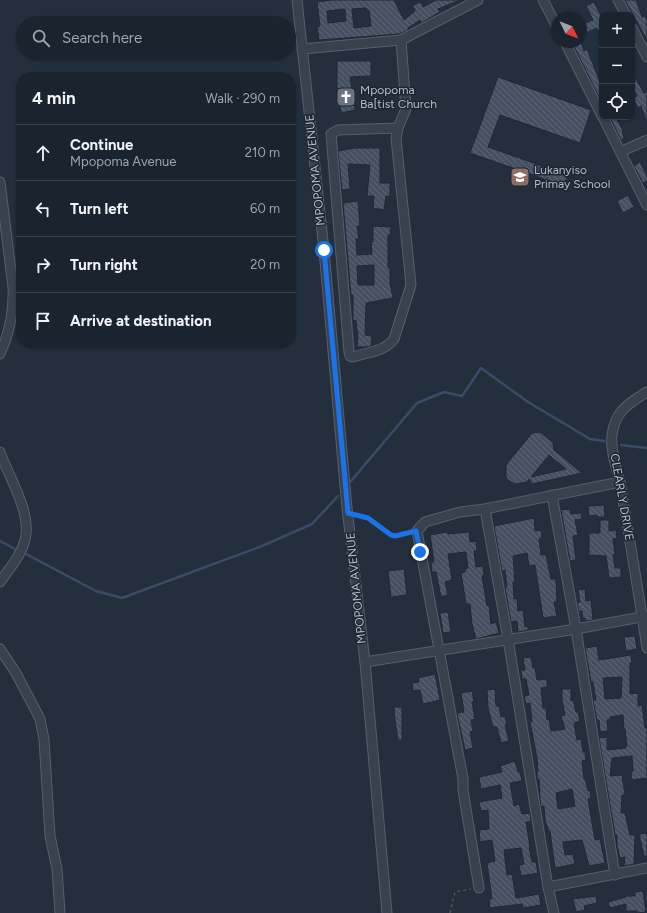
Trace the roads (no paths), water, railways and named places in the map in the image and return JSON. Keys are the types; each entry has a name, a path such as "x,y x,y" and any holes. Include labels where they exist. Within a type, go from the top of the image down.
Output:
{"street":[{"name":"MPOPOMA AVENUE","path":"296,0 324,258 348,513 365,662 386,913"},
{"path":"302,49 401,40 467,2 478,0"},
{"path":"543,0 551,15"},
{"path":"618,0 624,12"},
{"path":"635,34 647,57"},
{"path":"398,128 338,130 330,134 348,352 350,356 353,357 385,348 390,343 394,338 410,288 396,138 398,128 406,109 401,40"},
{"path":"568,48 599,110"},
{"path":"604,120 647,205"},
{"path":"620,152 647,140"},
{"path":"0,182 14,287 14,302 11,323 0,354"},
{"name":"CLEARLY DRIVE","path":"647,392 629,402 620,411 612,434 613,448 645,616 647,648"},
{"path":"0,452 23,508 27,528 25,540 20,552 0,582"},
{"path":"480,888 463,790 463,779 440,651 416,531 425,522 460,512 485,509 620,482"},
{"path":"552,495 576,629 615,875"},
{"path":"485,509 508,639 548,887 554,913"},
{"path":"365,662 576,629 645,616"},
{"path":"0,649 16,673 36,710 44,739 50,836 57,869 60,913"},
{"path":"548,887 647,868"}],"waterway":[{"path":"351,481 417,403 444,392 462,396 481,368 528,402 590,439 604,441"},
{"path":"621,445 647,448"},
{"path":"24,553 96,591 122,598 262,546 312,524 338,496"},
{"path":"0,541 17,550"}],"place":[{"name":"Mpopoma Ba[tist Church","path":"346,97"},
{"name":"Lukanyiso Primay School","path":"520,177"}]}
